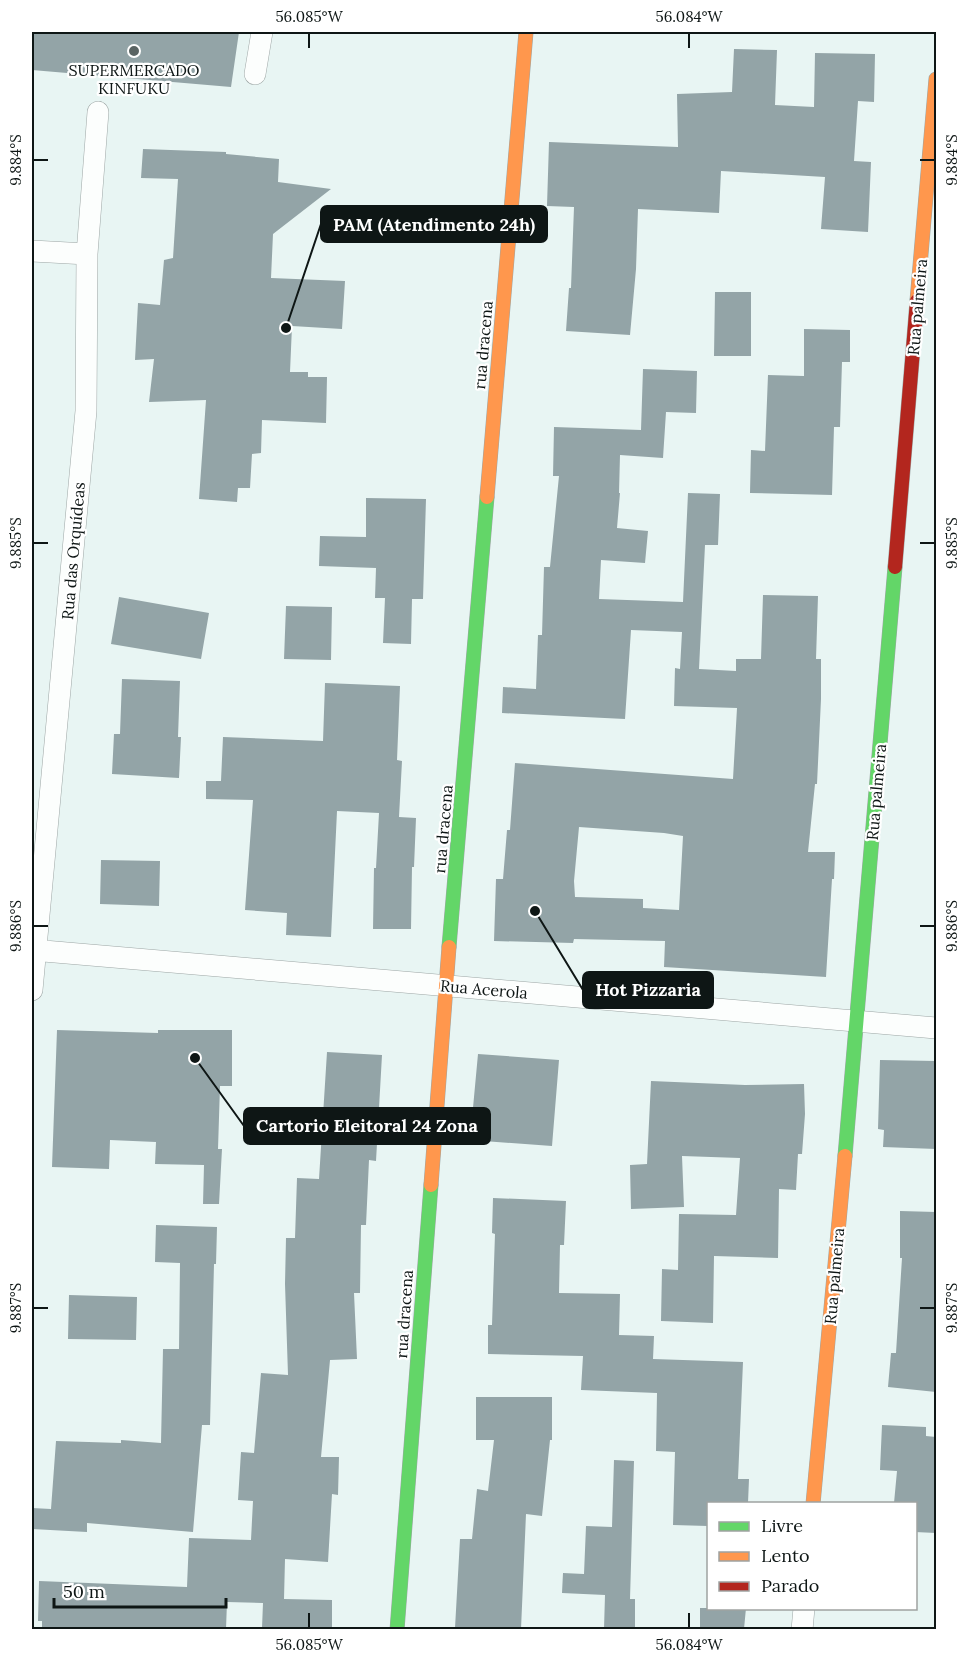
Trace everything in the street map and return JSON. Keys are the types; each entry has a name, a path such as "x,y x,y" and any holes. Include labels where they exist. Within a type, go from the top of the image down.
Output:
{"street":[{"path":"255,74 262,32"},
{"name":"rua dracena","path":"397,1629 446,986 526,32"},
{"name":"Rua palmeira","path":"813,1502 857,1021 936,79"},
{"name":"Rua das Orquídeas","path":"32,990 33,950 86,411 87,254 98,112"},
{"path":"32,251 87,254"},
{"name":"Rua Acerola","path":"33,950 936,1028"},
{"path":"802,1629 804,1610"}],"building":[{"name":"SUPERMERCADO KINFUKU","path":"32,32 239,32 231,87 32,70"},
{"path":"734,49 777,50 775,105 814,107 815,53 875,54 874,102 858,101 854,161 871,162 868,232 821,229 825,177 721,171 719,213 638,209 636,269 630,335 566,331 569,288 571,288 574,207 547,206 549,142 678,147 677,94 732,92"},
{"path":"143,149 226,152 226,154 279,159 278,182 331,189 273,234 271,278 345,281 342,329 292,326 290,372 308,372 308,377 327,377 326,423 262,420 261,453 252,454 250,488 238,488 237,502 199,499 206,400 149,402 154,359 135,360 138,303 160,305 164,260 173,258 178,179 141,178"},
{"path":"715,292 751,292 751,356 714,356"},
{"path":"804,329 850,330 850,362 842,362 840,427 834,427 832,495 750,493 751,450 765,451 768,375 804,376"},
{"path":"643,369 697,371 696,413 666,412 663,458 620,455 617,528 648,531 645,563 601,560 599,599 683,602 688,493 720,494 718,545 705,545 699,669 736,671 736,659 761,659 763,595 818,596 816,659 821,659 821,699 817,784 815,784 808,852 835,852 826,977 664,967 665,941 574,939 573,943 494,941 496,879 503,879 507,830 510,830 515,763 733,779 737,708 674,706 675,668 680,669 682,632 631,630 625,719 502,713 503,687 536,689 538,635 542,635 544,567 550,567 559,476 553,476 554,427 641,430","holes":["579,827 683,836 679,910 643,908 643,899 575,897 574,881"]},
{"path":"366,498 426,499 423,599 412,599 411,644 383,643 385,598 375,598 376,568 319,566 320,536 366,537"},
{"path":"119,597 209,613 201,659 111,644"},
{"path":"286,606 332,607 331,660 284,659"},
{"path":"122,679 180,681 179,778 112,774 114,734 120,734"},
{"path":"325,683 400,686 397,760 402,761 399,817 416,818 411,929 373,929 374,868 376,868 379,813 337,811 331,937 286,935 287,913 245,910 253,800 206,799 206,781 221,781 223,737 323,741"},
{"path":"101,860 160,861 159,906 100,904"},
{"path":"57,1030 158,1033 158,1030 232,1030 232,1086 220,1086 218,1149 222,1149 219,1204 203,1204 204,1165 155,1164 156,1142 110,1140 109,1169 52,1167"},
{"path":"327,1052 382,1055 376,1161 369,1160 366,1225 361,1225 360,1293 354,1293 357,1359 330,1360 321,1457 339,1457 338,1495 332,1494 328,1562 285,1559 284,1599 332,1600 332,1629 262,1628 263,1603 227,1602 226,1629 42,1629 42,1621 38,1621 39,1581 187,1587 189,1538 251,1540 253,1501 238,1500 241,1452 254,1453 261,1373 288,1375 286,1238 295,1238 297,1178 319,1179"},
{"path":"478,1054 559,1060 552,1146 470,1140"},
{"path":"880,1060 936,1061 936,1149 883,1147 884,1130 878,1129"},
{"path":"651,1081 745,1085 804,1084 805,1114 802,1154 798,1154 796,1190 779,1189 778,1258 714,1256 713,1323 661,1321 662,1269 678,1270 679,1214 736,1215 740,1158 682,1156 684,1207 631,1209 630,1165 647,1164"},
{"path":"493,1198 566,1201 564,1245 560,1245 559,1293 620,1294 619,1335 654,1336 653,1359 743,1362 738,1479 749,1479 748,1502 707,1502 707,1526 673,1525 675,1452 656,1451 657,1393 581,1390 583,1356 488,1354 488,1325 492,1325 495,1234 492,1233"},
{"path":"900,1211 936,1212 936,1392 888,1387 891,1353 896,1353 902,1258 900,1258"},
{"path":"156,1225 217,1227 210,1425 202,1425 193,1532 87,1523 87,1532 32,1529 32,1508 51,1509 56,1441 121,1443 121,1440 161,1443 163,1349 179,1349 180,1263 155,1262"},
{"path":"69,1295 137,1297 136,1340 68,1339"},
{"path":"476,1397 552,1397 552,1440 550,1440 542,1516 526,1514 521,1629 455,1628 460,1539 472,1539 477,1489 488,1491 494,1440 476,1440"},
{"path":"882,1425 926,1427 926,1436 936,1437 936,1533 917,1532 917,1502 894,1502 897,1471 880,1470"},
{"path":"614,1460 634,1461 630,1599 635,1599 635,1629 604,1629 605,1595 562,1593 563,1573 584,1574 586,1526 612,1527"},
{"path":"700,1608 746,1610 744,1629 700,1629"}],"traffic: fast":[{"path":"449,947 487,497"},
{"path":"845,1156 895,567"},
{"path":"397,1630 431,1185"}],"traffic: slow":[{"path":"487,497 526,32"},
{"path":"917,301 936,79"},
{"path":"431,1185 449,947"},
{"path":"813,1502 845,1156"}],"traffic: jam":[{"path":"895,567 917,301"}],"place":[{"name":"SUPERMERCADO KINFUKU","path":"134,51"},
{"name":"PAM (Atendimento 24h)","path":"286,328"},
{"name":"Hot Pizzaria","path":"535,911"},
{"name":"Cartorio Eleitoral 24 Zona","path":"195,1058"}]}
